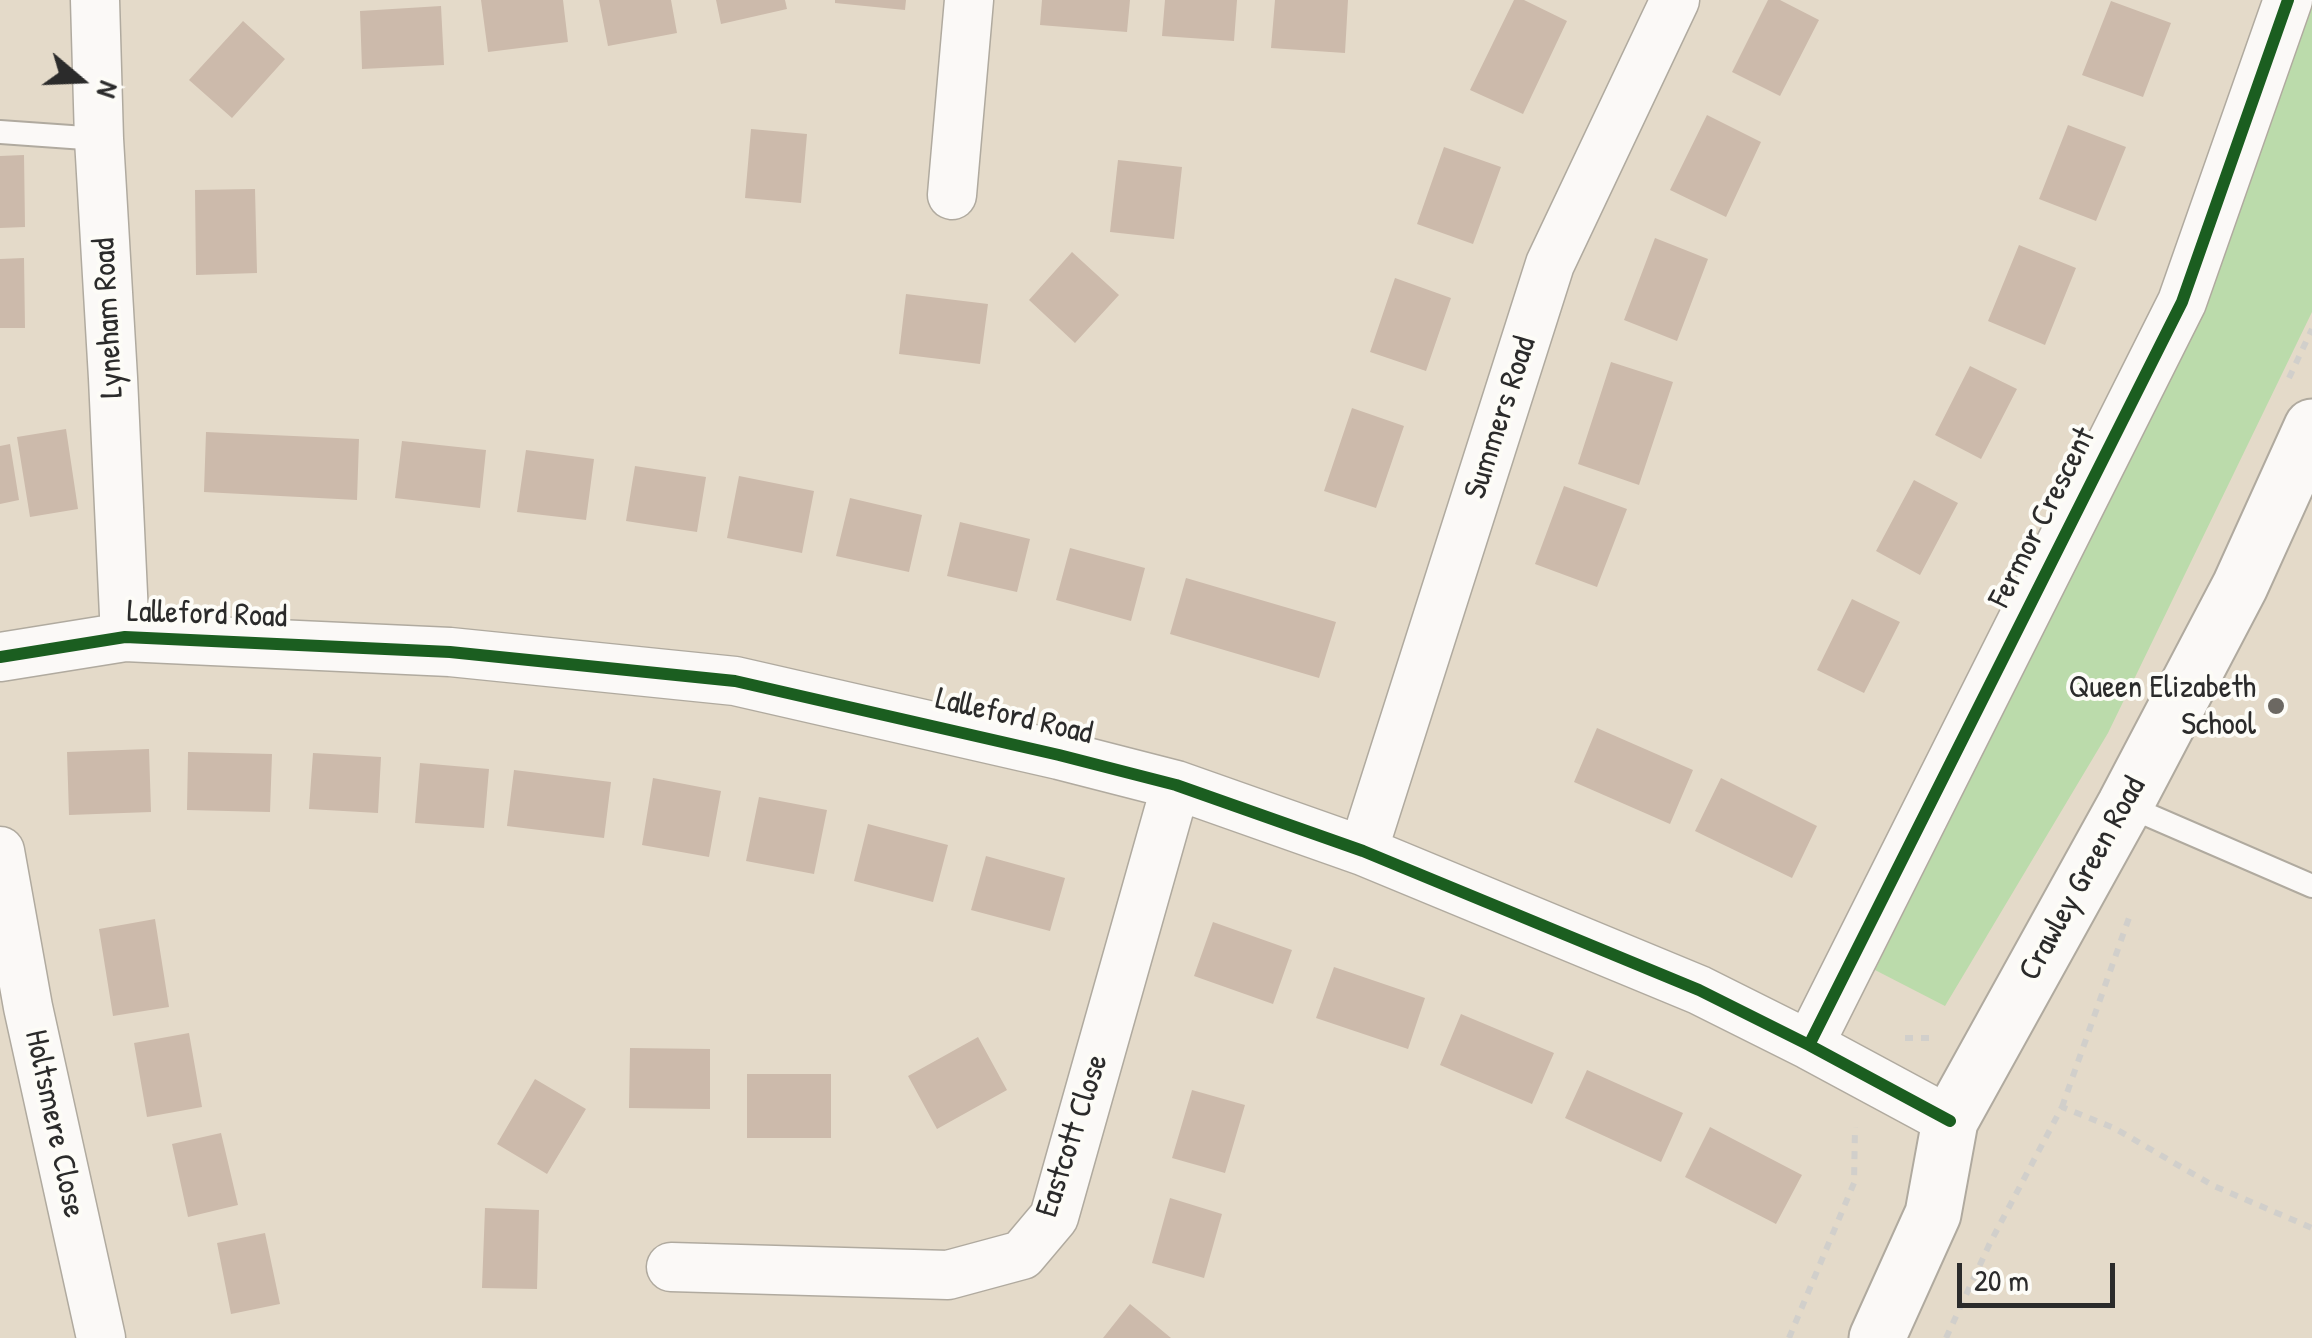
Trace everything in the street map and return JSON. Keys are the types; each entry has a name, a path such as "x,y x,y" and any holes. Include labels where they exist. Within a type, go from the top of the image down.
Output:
{"street":[{"name":"Lyneham Road","path":"96,0 98,138 125,636"},
{"path":"952,194 969,0"},
{"name":"Fermor Crescent","path":"1809,1045 2182,302 2288,0"},
{"name":"Summers Road","path":"1363,851 1550,264 1656,6"},
{"name":"Crawley Green Road","path":"1877,1338 1933,1214 1950,1121 2240,586 2312,427"},
{"name":"Lalleford Road","path":"0,658 125,636 450,652 735,680 1059,755 1176,785 1363,851 1699,990 1950,1121"},
{"name":"Eastcott Close","path":"671,1268 948,1275 1022,1255 1054,1217 1176,785"},
{"name":"Holtsmere Close","path":"0,851 28,1008 101,1338"}],"lane":[{"path":"0,132 98,138"},
{"path":"2124,805 2312,886"}],"path":[{"path":"1946,1338 1990,1243 2062,1107 2131,914"},
{"path":"2062,1107 2114,1128 2214,1186 2312,1228"},
{"path":"1789,1338 1854,1184 1856,1115"}],"green space":[{"path":"2308,0 2312,0 2312,312 2108,733 1945,1006 1875,970 2206,306"}],"building":[{"path":"481,0 563,0 568,42 488,52"},
{"path":"599,0 671,0 677,33 608,46"},
{"path":"716,0 785,0 787,9 721,24"},
{"path":"835,0 906,0 905,10"},
{"path":"1042,0 1130,0 1127,32 1040,25"},
{"path":"1165,0 1237,0 1234,41 1162,36"},
{"path":"1275,0 1348,0 1345,53 1271,48"},
{"path":"1514,0 1524,0 1567,21 1523,114 1470,90"},
{"path":"1768,0 1780,0 1819,20 1780,96 1732,72"},
{"path":"2111,1 2171,23 2143,97 2082,75"},
{"path":"441,6 444,65 362,69 360,11"},
{"path":"243,21 285,59 232,118 189,80"},
{"path":"1707,115 1761,142 1726,217 1670,190"},
{"path":"2068,125 2126,147 2096,221 2039,199"},
{"path":"751,129 807,134 801,203 745,198"},
{"path":"1444,147 1501,167 1473,244 1417,224"},
{"path":"24,155 25,227 0,228 0,156"},
{"path":"1118,160 1182,167 1174,239 1110,232"},
{"path":"255,189 257,273 196,275 195,190"},
{"path":"1655,238 1708,259 1677,341 1624,320"},
{"path":"2019,245 2076,268 2045,345 1988,321"},
{"path":"1072,252 1119,295 1075,343 1029,300"},
{"path":"24,258 25,328 0,328 0,259"},
{"path":"1395,278 1451,298 1426,371 1370,352"},
{"path":"906,294 988,304 980,364 899,354"},
{"path":"1611,362 1673,382 1639,485 1578,464"},
{"path":"1970,366 2017,389 1981,459 1935,435"},
{"path":"1352,408 1404,426 1376,508 1324,491"},
{"path":"66,429 78,509 30,517 17,437"},
{"path":"206,432 359,439 357,500 204,492"},
{"path":"402,441 486,450 480,508 395,498"},
{"path":"10,444 19,500 0,504 0,446"},
{"path":"526,450 594,459 586,520 517,512"},
{"path":"635,466 706,477 697,532 626,521"},
{"path":"739,476 814,491 802,553 727,538"},
{"path":"1914,480 1958,503 1920,575 1876,551"},
{"path":"1564,486 1627,509 1597,587 1535,564"},
{"path":"850,498 922,515 909,572 836,556"},
{"path":"960,522 1030,539 1017,592 947,576"},
{"path":"1070,548 1145,568 1131,621 1056,600"},
{"path":"1186,578 1336,622 1319,678 1170,634"},
{"path":"1852,599 1900,622 1864,693 1817,670"},
{"path":"1597,728 1693,770 1670,824 1574,782"},
{"path":"149,749 151,812 69,815 67,752"},
{"path":"188,752 272,754 270,812 187,810"},
{"path":"313,753 381,757 378,813 309,809"},
{"path":"420,763 489,769 484,828 415,823"},
{"path":"514,770 611,782 604,838 507,826"},
{"path":"653,778 721,791 709,857 642,845"},
{"path":"1721,778 1817,826 1792,878 1695,831"},
{"path":"759,797 827,810 814,874 746,861"},
{"path":"868,824 948,845 933,902 854,881"},
{"path":"986,856 1065,878 1050,931 971,910"},
{"path":"155,919 169,1007 113,1016 99,929"},
{"path":"1213,922 1292,950 1273,1004 1194,976"},
{"path":"1334,967 1425,998 1408,1049 1316,1018"},
{"path":"1461,1014 1554,1053 1532,1104 1440,1065"},
{"path":"189,1033 202,1107 147,1117 134,1043"},
{"path":"978,1037 1007,1090 937,1129 908,1076"},
{"path":"630,1048 710,1049 710,1109 629,1108"},
{"path":"1587,1070 1683,1113 1661,1162 1565,1118"},
{"path":"747,1074 831,1074 831,1138 747,1138"},
{"path":"535,1079 586,1109 547,1174 497,1144"},
{"path":"1192,1090 1245,1105 1225,1173 1172,1158"},
{"path":"1710,1127 1802,1175 1776,1224 1685,1177"},
{"path":"221,1133 238,1205 188,1217 172,1144"},
{"path":"1170,1198 1222,1214 1204,1278 1152,1263"},
{"path":"485,1208 539,1210 537,1289 482,1288"},
{"path":"265,1233 280,1304 231,1314 217,1243"},
{"path":"1130,1304 1171,1338 1103,1338"}],"cycle path":[{"path":"1809,1045 2182,302 2288,0"},
{"path":"0,657 125,637 450,652 735,681 1059,755 1176,785 1363,851 1699,990 1950,1121"}],"place":[{"name":"Queen Elizabeth School","path":"2276,706"}]}
